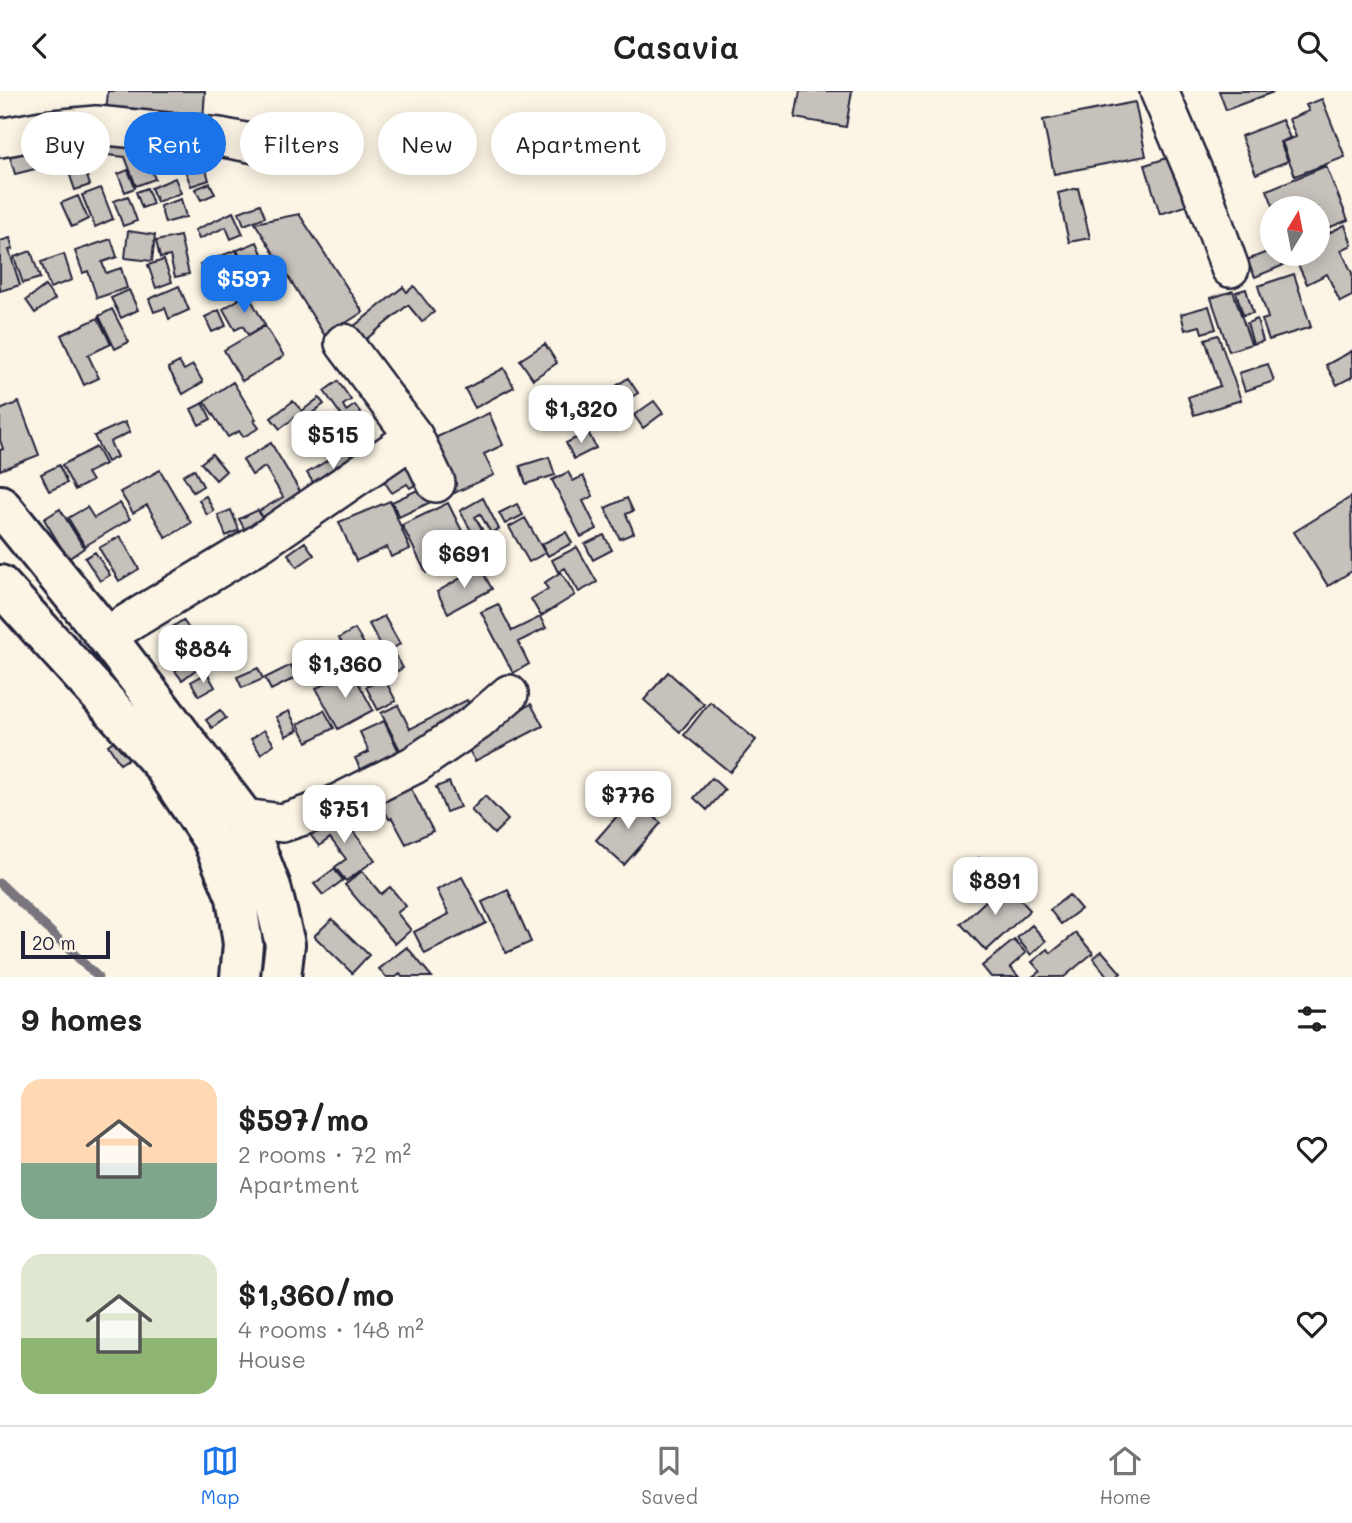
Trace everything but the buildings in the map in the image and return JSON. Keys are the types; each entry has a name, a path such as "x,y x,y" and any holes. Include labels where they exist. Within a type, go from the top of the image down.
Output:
{"main road":[{"path":"0,505 106,636 244,818 271,887 285,944 281,977"},
{"path":"0,585 162,764 212,839 236,897 243,944 240,977"}],"street":[{"path":"1159,91 1206,201 1230,268"},
{"path":"0,138 41,130 96,125 240,141"},
{"path":"344,343 414,437 436,483"},
{"path":"106,636 260,543 414,437"},
{"path":"244,818 282,823 328,808 414,765 477,722 509,694"}],"waterway":[{"path":"0,883 98,977"}]}
